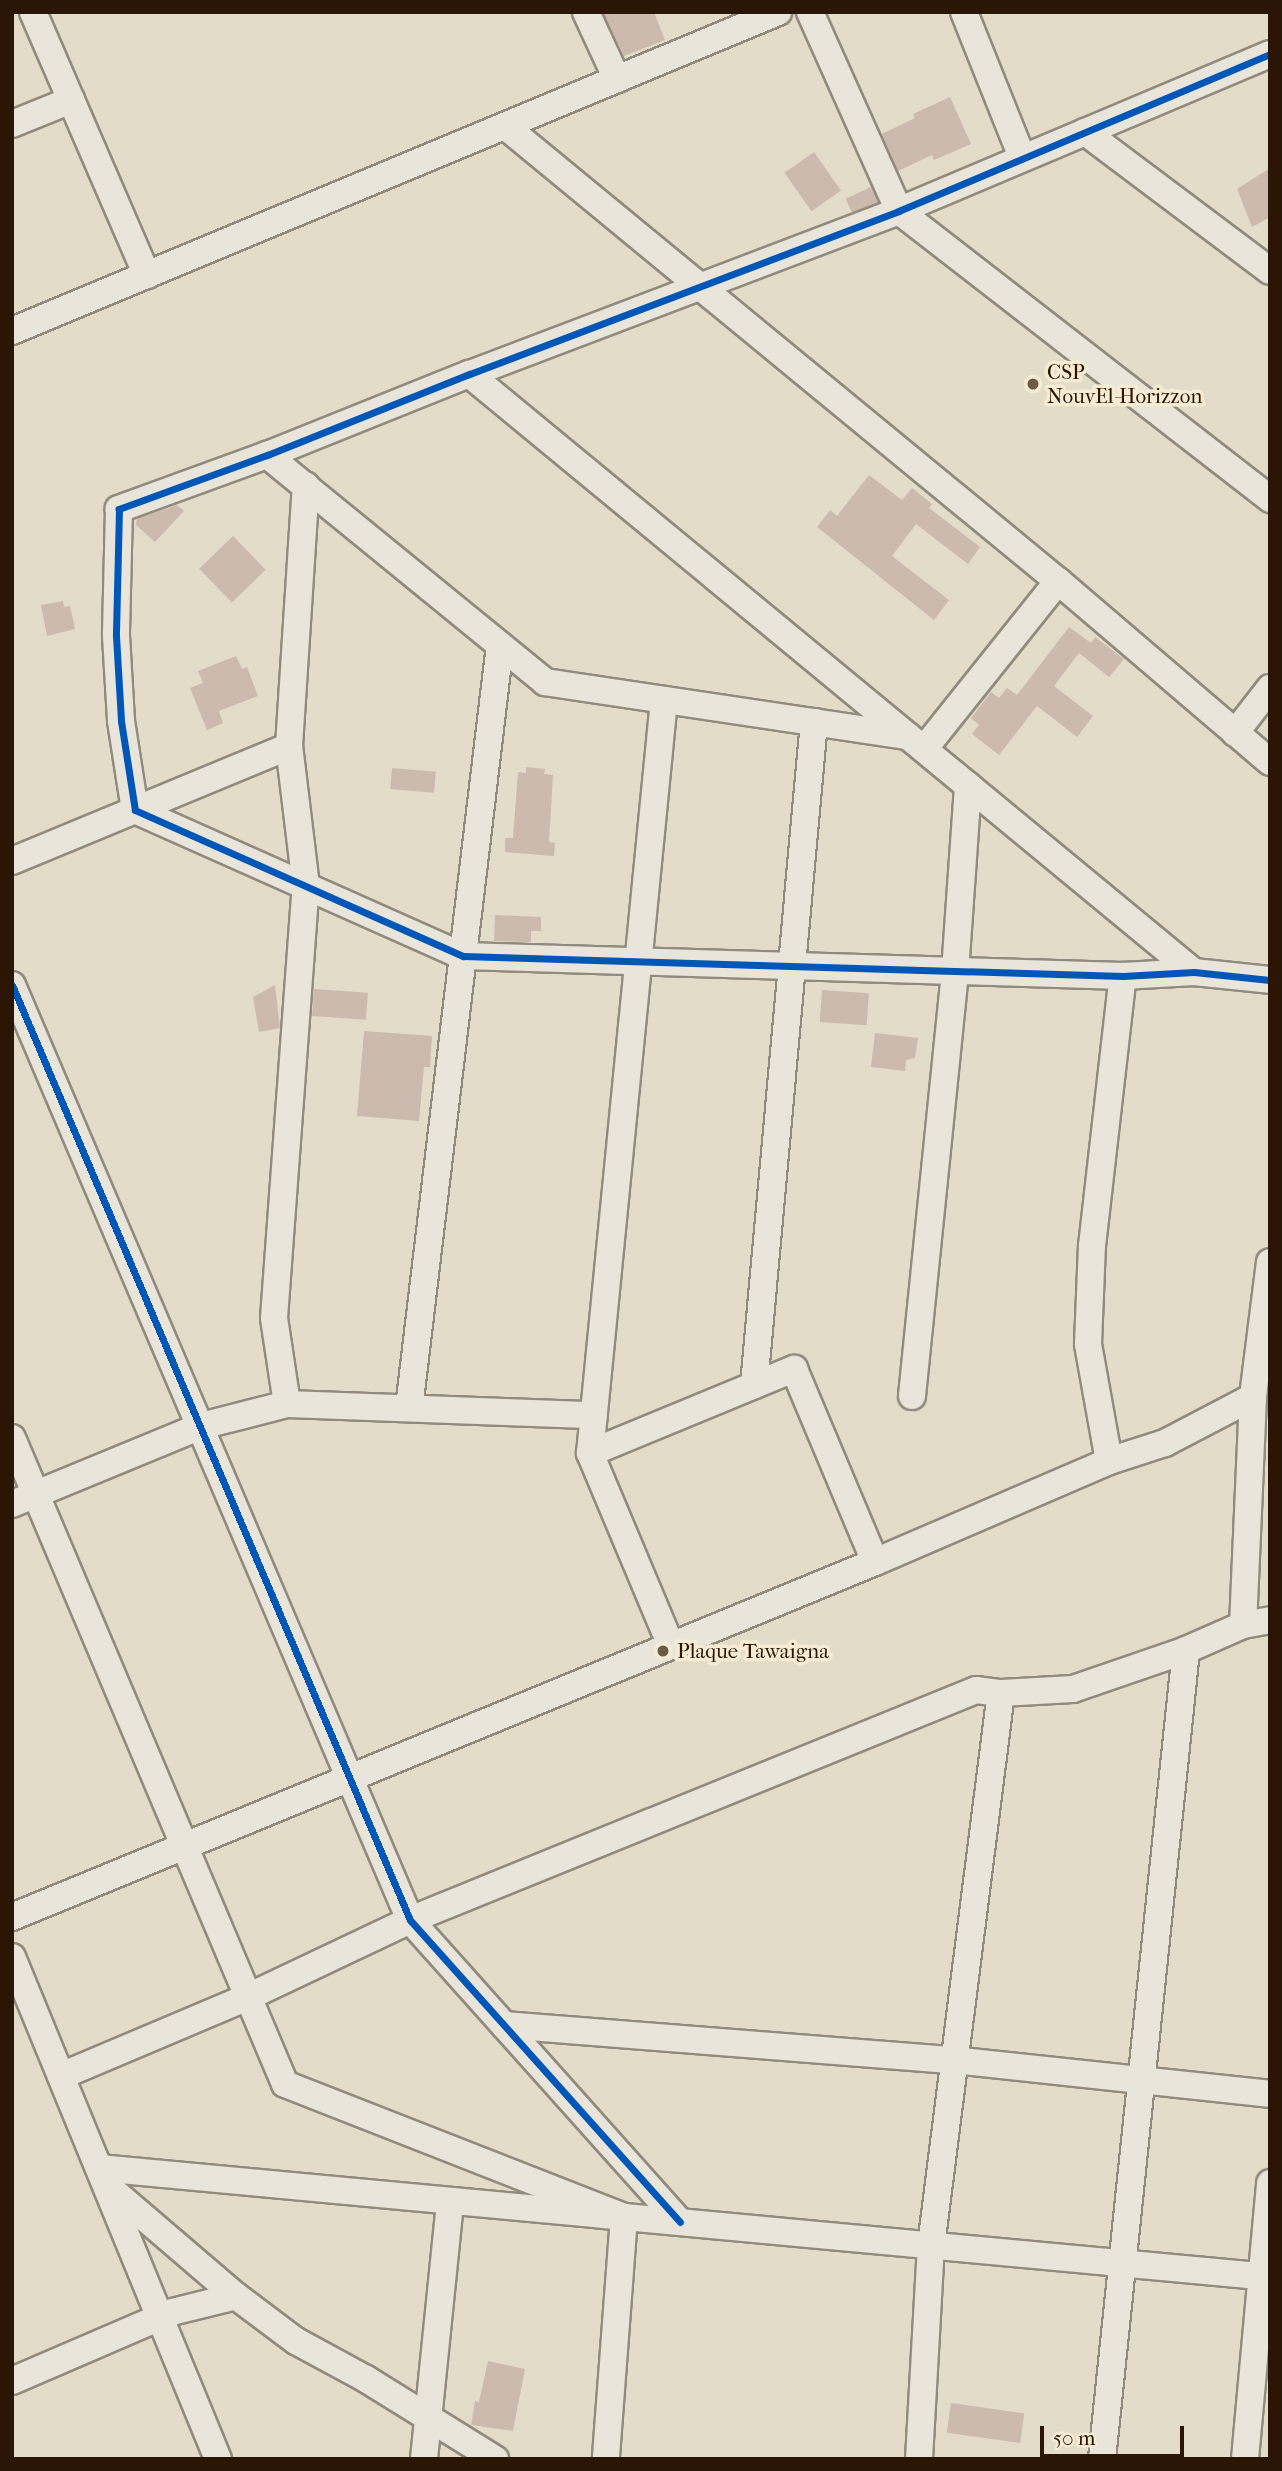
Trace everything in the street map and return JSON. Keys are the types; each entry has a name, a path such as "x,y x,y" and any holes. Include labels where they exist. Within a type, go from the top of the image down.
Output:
{"street":[{"path":"33,12 147,275"},
{"path":"586,12 617,79"},
{"path":"12,331 778,12"},
{"path":"810,12 899,211 1270,499"},
{"path":"964,12 1022,157"},
{"path":"135,810 121,721 116,636 119,509 267,455 469,374 899,211 1270,54"},
{"path":"12,124 71,100"},
{"path":"505,126 1058,582 1270,762"},
{"path":"1085,132 1265,261"},
{"path":"469,374 1194,972"},
{"path":"267,455 545,682 814,722 916,742"},
{"path":"287,1404 274,1318 306,887 289,746 306,486"},
{"path":"916,742 1058,582"},
{"path":"409,1408 500,645"},
{"path":"1235,733 1270,688"},
{"path":"664,700 590,1453 671,1646"},
{"path":"754,1385 814,722"},
{"path":"12,861 289,746"},
{"path":"912,1396 955,972 968,786"},
{"path":"135,810 463,957 1123,976 1194,972 1270,980"},
{"path":"1108,1461 1088,1344 1092,1246 1123,976"},
{"path":"12,985 352,1777 410,1920 680,2222"},
{"path":"1243,1625 1253,1397 1270,1262"},
{"path":"590,1453 794,1369 875,1562"},
{"path":"12,1917 875,1562 1108,1461 1165,1443 1253,1397"},
{"path":"24,1499 201,1426 287,1404 594,1415"},
{"path":"12,1438 24,1499 184,1846 285,2084 624,2217"},
{"path":"61,2076 248,1997 410,1920 976,1690 1000,1693 1073,1689 1186,1650 1243,1625 1270,1620"},
{"path":"1102,2459 1186,1650"},
{"path":"919,2459 931,2246 1000,1693"},
{"path":"12,1957 218,2459"},
{"path":"504,2025 953,2060 1270,2094"},
{"path":"103,2177 450,2201 1266,2277"},
{"path":"103,2177 236,2296 296,2341 366,2379 495,2459"},
{"path":"1245,2459 1266,2277 1270,2183"},
{"path":"424,2459 450,2201"},
{"path":"606,2459 624,2217"},
{"path":"12,2381 160,2317 236,2296"}],"building":[{"path":"603,12 654,12 665,40 624,56"},
{"path":"950,97 971,144 934,160 932,155 898,171 882,134 915,118 913,114"},
{"path":"814,152 841,191 811,211 785,173"},
{"path":"1270,168 1270,217 1252,227 1237,189"},
{"path":"871,187 878,202 853,214 846,199"},
{"path":"869,475 902,500 912,488 932,504 929,508 980,547 968,564 916,524 892,556 949,600 934,620 817,527 830,510 837,516"},
{"path":"177,505 184,511 155,542 136,525 137,519"},
{"path":"233,536 266,570 232,602 199,569"},
{"path":"63,601 64,607 70,606 75,629 47,636 41,605"},
{"path":"1069,627 1091,643 1095,637 1124,659 1109,677 1079,653 1054,686 1093,716 1077,737 1037,706 999,755 972,734 979,725 971,718 991,692 999,698 1007,688 1017,695"},
{"path":"236,656 242,669 247,667 258,696 219,711 223,723 207,730 190,688 203,683 198,671"},
{"path":"526,767 545,769 544,774 553,775 549,842 555,843 554,856 505,852 505,838 513,838 518,772 526,773"},
{"path":"392,768 436,772 434,793 390,789"},
{"path":"495,915 541,917 541,931 531,931 531,942 494,941"},
{"path":"275,985 280,1028 259,1032 253,997"},
{"path":"314,989 368,993 366,1020 312,1016"},
{"path":"822,990 869,993 867,1025 820,1022"},
{"path":"364,1031 432,1036 430,1067 424,1067 419,1121 357,1116"},
{"path":"875,1033 918,1038 915,1058 906,1060 905,1071 871,1067"},
{"path":"488,2361 525,2369 513,2431 471,2425 475,2401 479,2402"},
{"path":"951,2403 1024,2413 1020,2443 947,2433"}],"cycle path":[{"path":"1270,54 899,211 469,374 267,455 119,509 116,636 121,721 135,810 463,956 1123,976 1194,972 1270,980"},
{"path":"12,985 410,1920 680,2222"}],"place":[{"name":"CSP NouvEl-Horizzon","path":"1033,384"},
{"name":"Plaque Tawaigna","path":"663,1651"}]}
